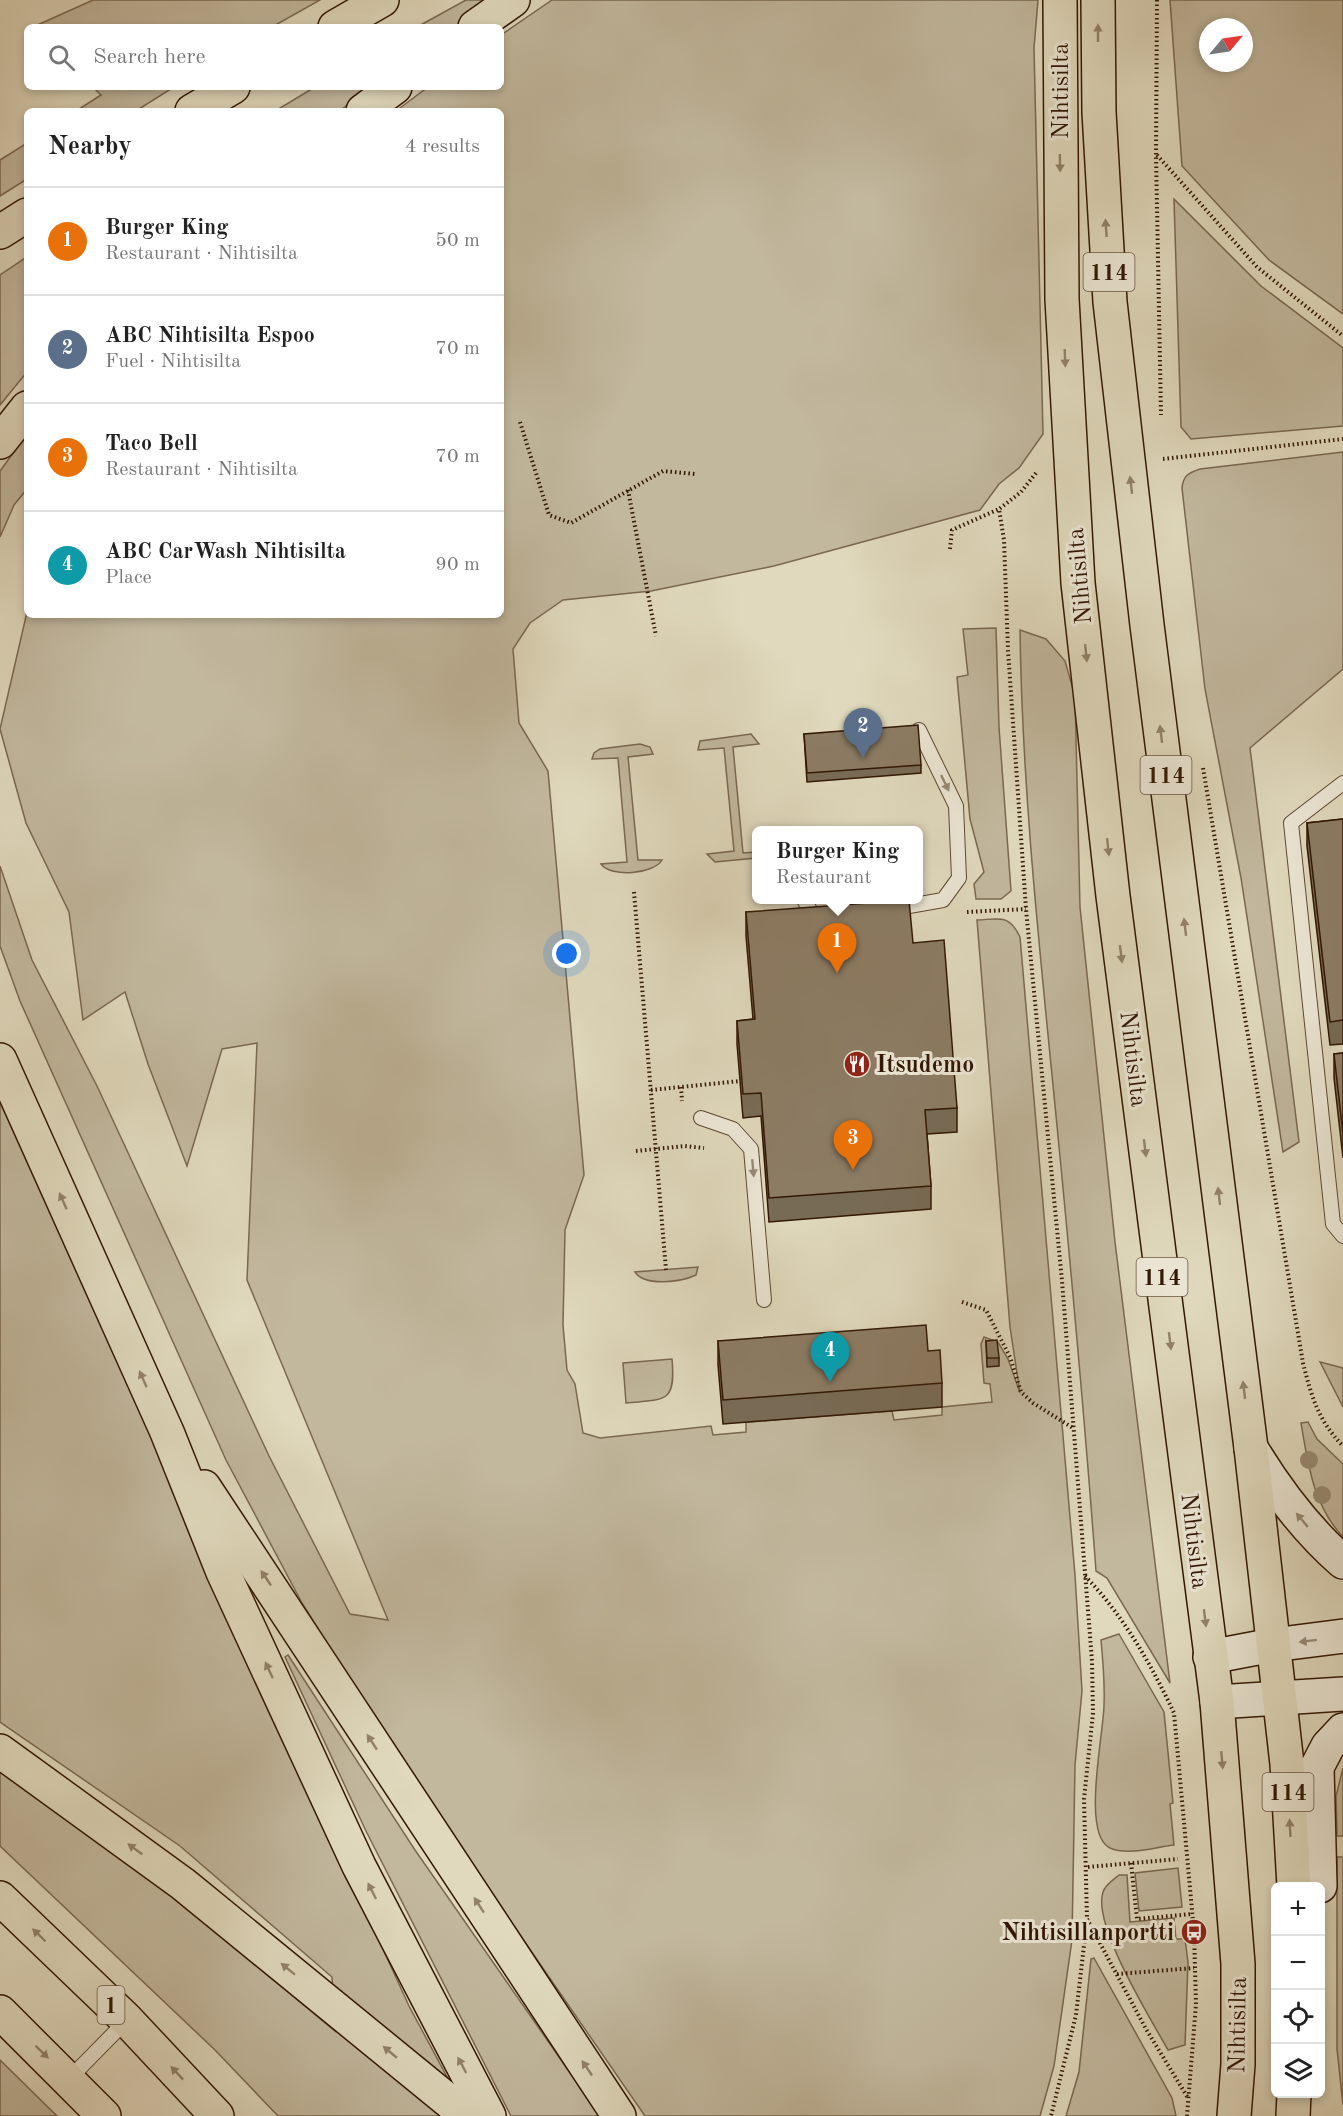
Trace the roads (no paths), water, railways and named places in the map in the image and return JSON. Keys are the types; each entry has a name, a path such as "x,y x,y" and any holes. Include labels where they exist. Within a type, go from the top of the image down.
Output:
{"main road":[{"path":"340,24 382,0"},
{"path":"479,24 513,0"},
{"name":"Nihtisilta","path":"1060,0 1062,299 1078,583 1113,896 1217,1702 1238,1964 1238,2064 1234,2116"},
{"name":"Nihtisilta","path":"1098,0 1099,112 1110,302 1147,625 1251,1448 1280,1697 1287,1764 1294,1882"},
{"path":"197,108 228,90"},
{"path":"367,108 390,90"},
{"path":"0,232 24,217"},
{"path":"0,442 24,412"},
{"path":"0,1060 167,1432 224,1572 359,1866 489,2116"},
{"path":"167,1432 619,2116"},
{"path":"0,1752 183,1884 467,2116"},
{"name":"1","path":"0,1898 127,2020 217,2116"},
{"path":"0,2012 104,2116"},
{"path":"1293,2116 1294,2098"}],"street":[{"path":"1251,1448 1277,1491 1319,1541 1343,1562"},
{"path":"1210,1657 1273,1645 1343,1636"},
{"path":"1217,1702 1343,1694"},
{"path":"1320,1882 1317,1767 1328,1746 1343,1730"}],"lane":[{"path":"877,910 909,907 943,900 959,878 956,806 919,730"},
{"path":"1343,783 1291,823 1333,1224 1343,1236"},
{"path":"806,904 813,915 834,913"},
{"path":"702,1118 733,1129 751,1149 764,1300"},
{"path":"69,2079 127,2020"}],"place":[{"name":"ABC Nihtisilta Espoo","path":"863,758"},
{"name":"Burger King","path":"837,973"},
{"name":"Itsudemo","path":"857,1064"},
{"name":"Taco Bell","path":"853,1170"},
{"name":"ABC CarWash Nihtisilta","path":"830,1382"},
{"name":"Nihtisillanportti","path":"1194,1932"}]}
